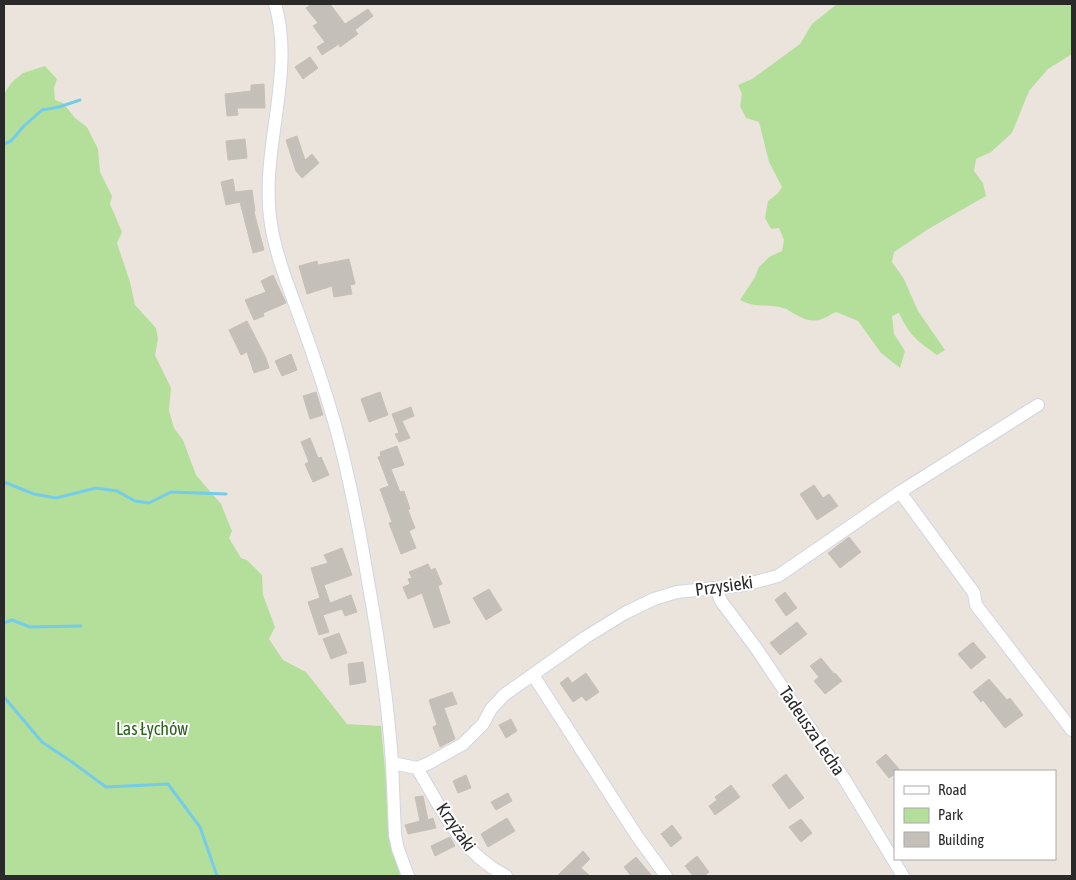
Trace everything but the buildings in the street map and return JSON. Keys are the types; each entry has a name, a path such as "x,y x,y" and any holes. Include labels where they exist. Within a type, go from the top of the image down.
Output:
{"street":[{"path":"275,4 282,42 281,72 269,171 268,201 271,226 286,279 319,370 347,470 377,633 386,697 392,763 395,835 408,876"},
{"name":"Przysieki","path":"417,768 463,744 483,724 491,709 504,695 624,613 654,599 677,592 744,585 778,576 900,492 1038,405"},
{"path":"900,492 974,593 976,605 1072,730"},
{"name":"Tadeusza Lecha","path":"716,588 721,600 756,648 845,780 903,876"},
{"path":"533,675 637,836 666,876"},
{"path":"392,763 417,768"},
{"name":"Krzyżaki","path":"417,768 462,843 476,856 506,876"}],"green space":[{"path":"837,4 1072,4 1072,54 1048,69 1029,91 1012,133 991,152 976,159 974,171 983,183 986,196 930,228 894,252 892,262 904,279 918,311 945,350 937,355 914,337 899,313 892,316 894,334 905,351 900,368 881,353 858,321 836,312 814,321 780,307 746,303 740,300 755,277 759,267 769,257 782,251 784,240 779,228 771,229 765,218 768,201 782,187 769,162 759,122 746,118 740,106 742,94 738,85 752,79 800,44 812,24"},
{"name":"Las Łychów","path":"45,66 57,79 54,88 55,100 63,103 75,118 87,127 98,149 100,172 112,196 110,204 122,232 117,243 130,282 135,305 156,328 158,339 155,355 171,388 169,410 174,428 183,440 196,475 221,504 232,531 229,538 241,558 247,560 262,575 263,595 275,627 269,639 283,660 306,672 347,724 381,726 391,837 404,876 4,876 4,94 11,83 23,73"}],"waterway":[{"path":"4,144 11,141 42,110 80,100"},
{"path":"4,482 34,494 56,498 96,488 117,491 135,501 149,503 171,492 226,494"},
{"path":"4,623 12,620 30,627 81,626"},
{"path":"4,697 42,742 106,787 168,784 200,827 217,876"}]}
